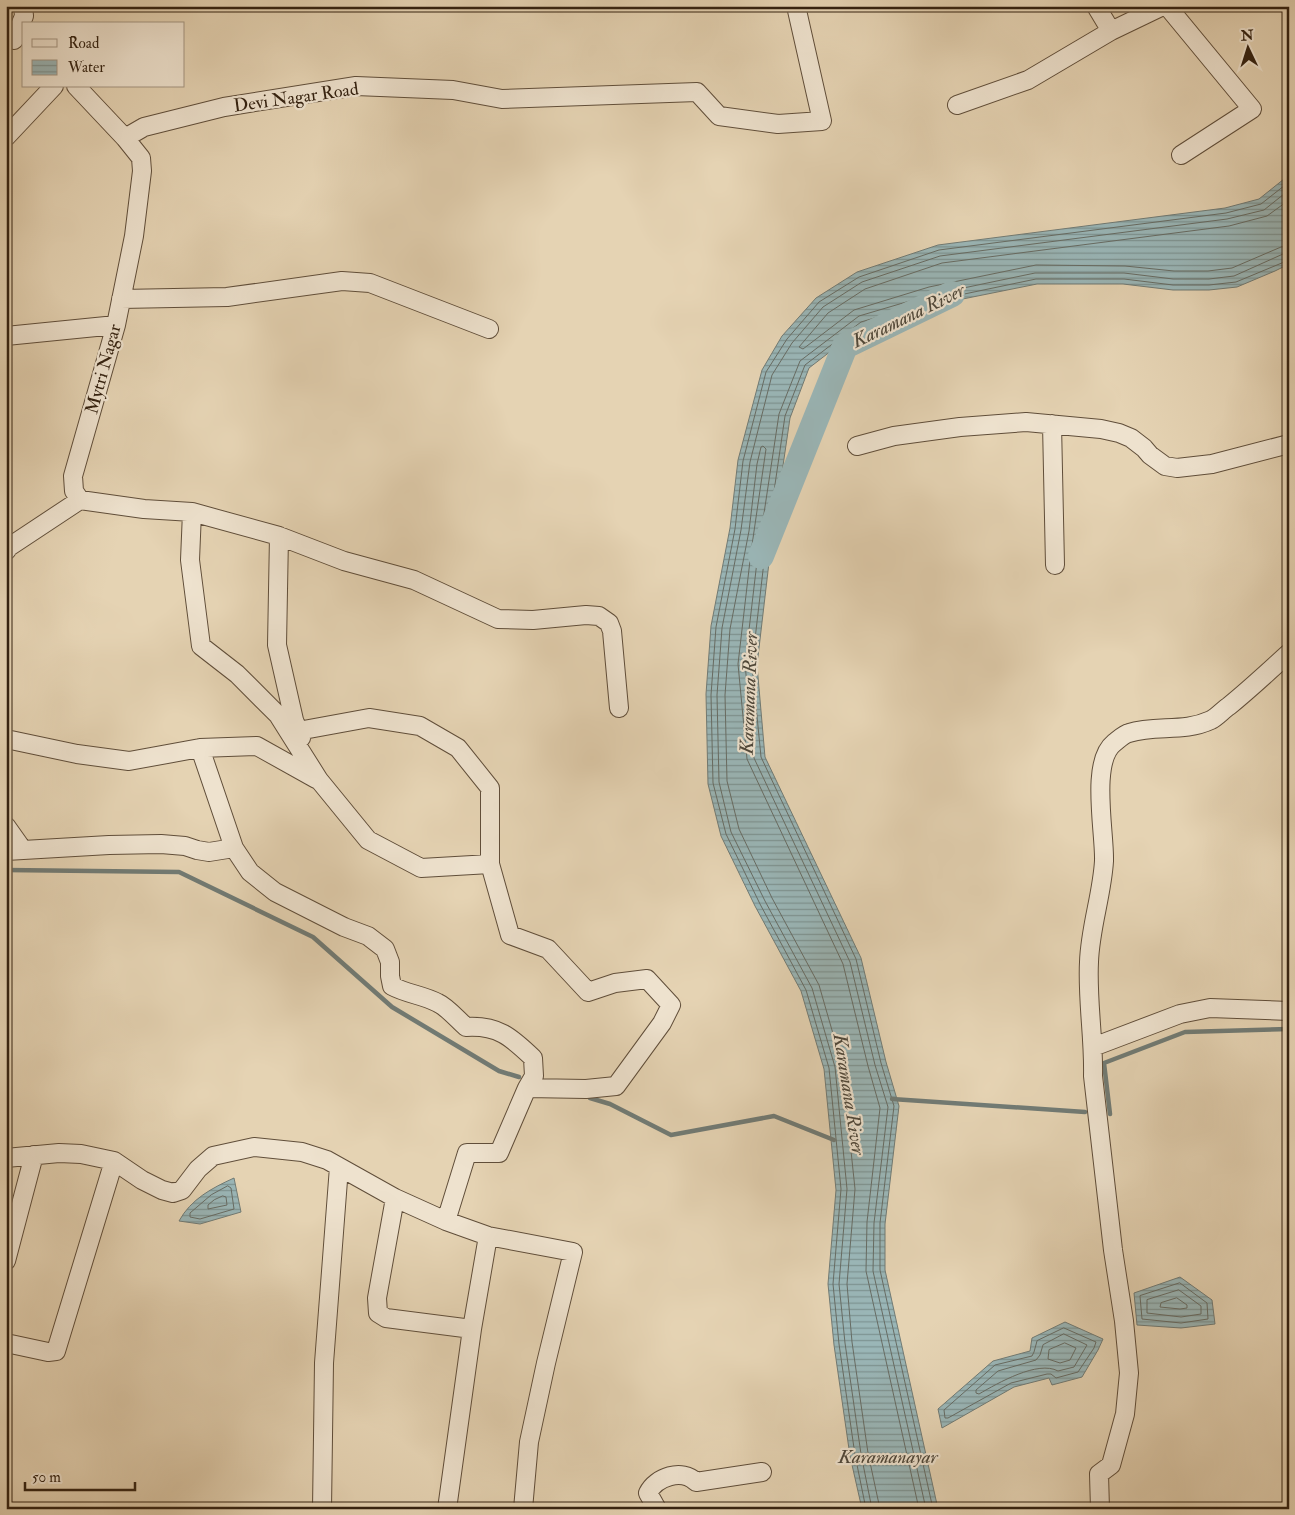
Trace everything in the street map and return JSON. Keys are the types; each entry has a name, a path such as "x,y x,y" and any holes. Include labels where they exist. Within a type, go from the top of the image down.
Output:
{"street":[{"path":"15,41 24,16 23,6"},
{"name":"Devi Nagar Road","path":"125,138 144,127 224,107 356,86 453,90 502,99 697,92 719,116 778,124 822,122 796,6"},
{"path":"1096,6 1111,31"},
{"path":"957,105 1028,80 1111,31 1163,6"},
{"path":"1167,6 1252,108 1181,155"},
{"path":"6,137 52,88"},
{"name":"Mytri Nagar","path":"78,88 125,138 141,158 134,236 116,325 73,476 74,491 80,500"},
{"path":"120,299 227,297 342,281 370,283 489,329"},
{"path":"6,336 116,325"},
{"path":"857,446 894,436 960,427 1026,422 1101,429 1119,433 1144,448 1165,466 1177,468 1212,464 1289,444"},
{"path":"1052,424 1055,565"},
{"path":"6,551 9,547 80,500 144,509 192,512 279,536 344,561 414,580 498,619 533,620 586,615 598,616 610,623 612,631 619,708"},
{"path":"192,512 190,560 201,646 237,674 278,714 318,780 368,840 421,868 490,864"},
{"path":"279,536 277,645 294,720 318,780"},
{"path":"1100,1509 1099,1474 1111,1465 1125,1414 1129,1374 1093,1076 1094,1047 1089,993 1089,960 1104,860 1101,817 1103,759 1111,745 1128,733 1150,729 1185,728 1212,719 1251,688 1289,653"},
{"path":"298,731 369,718 420,726 458,748 490,788 490,864 510,935 548,949 588,992 615,984 647,978 671,1005 662,1023 616,1086 586,1089 527,1088"},
{"path":"6,739 77,754 129,761 200,748 257,746 318,780"},
{"path":"200,748 234,848 250,872 275,892 344,927 368,936 385,949 390,962 392,986 402,992 422,996 440,1004 466,1027 493,1028 521,1046 532,1058 534,1076 499,1153 466,1153 446,1221"},
{"path":"6,826 14,851 161,844 185,846 209,852 234,848"},
{"path":"1094,1047 1180,1014 1203,1009 1289,1011"},
{"path":"6,1158 34,1155 81,1154 114,1161 142,1180 173,1193 182,1190 198,1169 213,1156 254,1147 302,1152 327,1160 395,1198 446,1221 488,1236 573,1252 529,1442 523,1509"},
{"path":"6,1261 34,1155"},
{"path":"6,1343 48,1352 56,1351 114,1161"},
{"path":"322,1509 324,1363 339,1167"},
{"path":"395,1198 377,1298 378,1313 386,1318 472,1329"},
{"path":"447,1509 472,1329 488,1236"},
{"path":"657,1509 648,1493 652,1486 664,1477 679,1475 693,1479 696,1482 762,1472"}],"water":[{"name":"Karamanayar","path":"1289,175 1289,264 1275,271 1237,287 1209,290 1173,290 1123,284 1037,284 933,305 862,327 809,368 790,418 770,554 757,665 765,757 861,958 886,1062 899,1106 885,1224 885,1270 938,1509 862,1509 850,1456 834,1345 828,1284 836,1190 824,1069 801,991 755,906 721,836 708,784 706,694 711,626 730,528 738,460 762,370 782,336 816,298 857,272 938,245 1225,208 1259,199"},
{"path":"234,1178 241,1212 200,1224 179,1221 196,1200 210,1190"},
{"path":"1180,1277 1212,1300 1215,1324 1181,1328 1137,1325 1134,1293"},
{"path":"1065,1322 1103,1339 1082,1377 1052,1385 1049,1378 1014,1387 942,1428 938,1409 993,1361 1030,1351 1032,1338"}],"waterway":[{"name":"Karamana River","path":"761,556 845,346 952,294"},
{"path":"6,870 179,872 313,937 392,1007 499,1071 519,1077"},
{"path":"1110,1114 1104,1063 1185,1032 1289,1029"},
{"path":"590,1098 610,1104 671,1135 774,1116 834,1140"},
{"path":"892,1099 1085,1112"}]}
